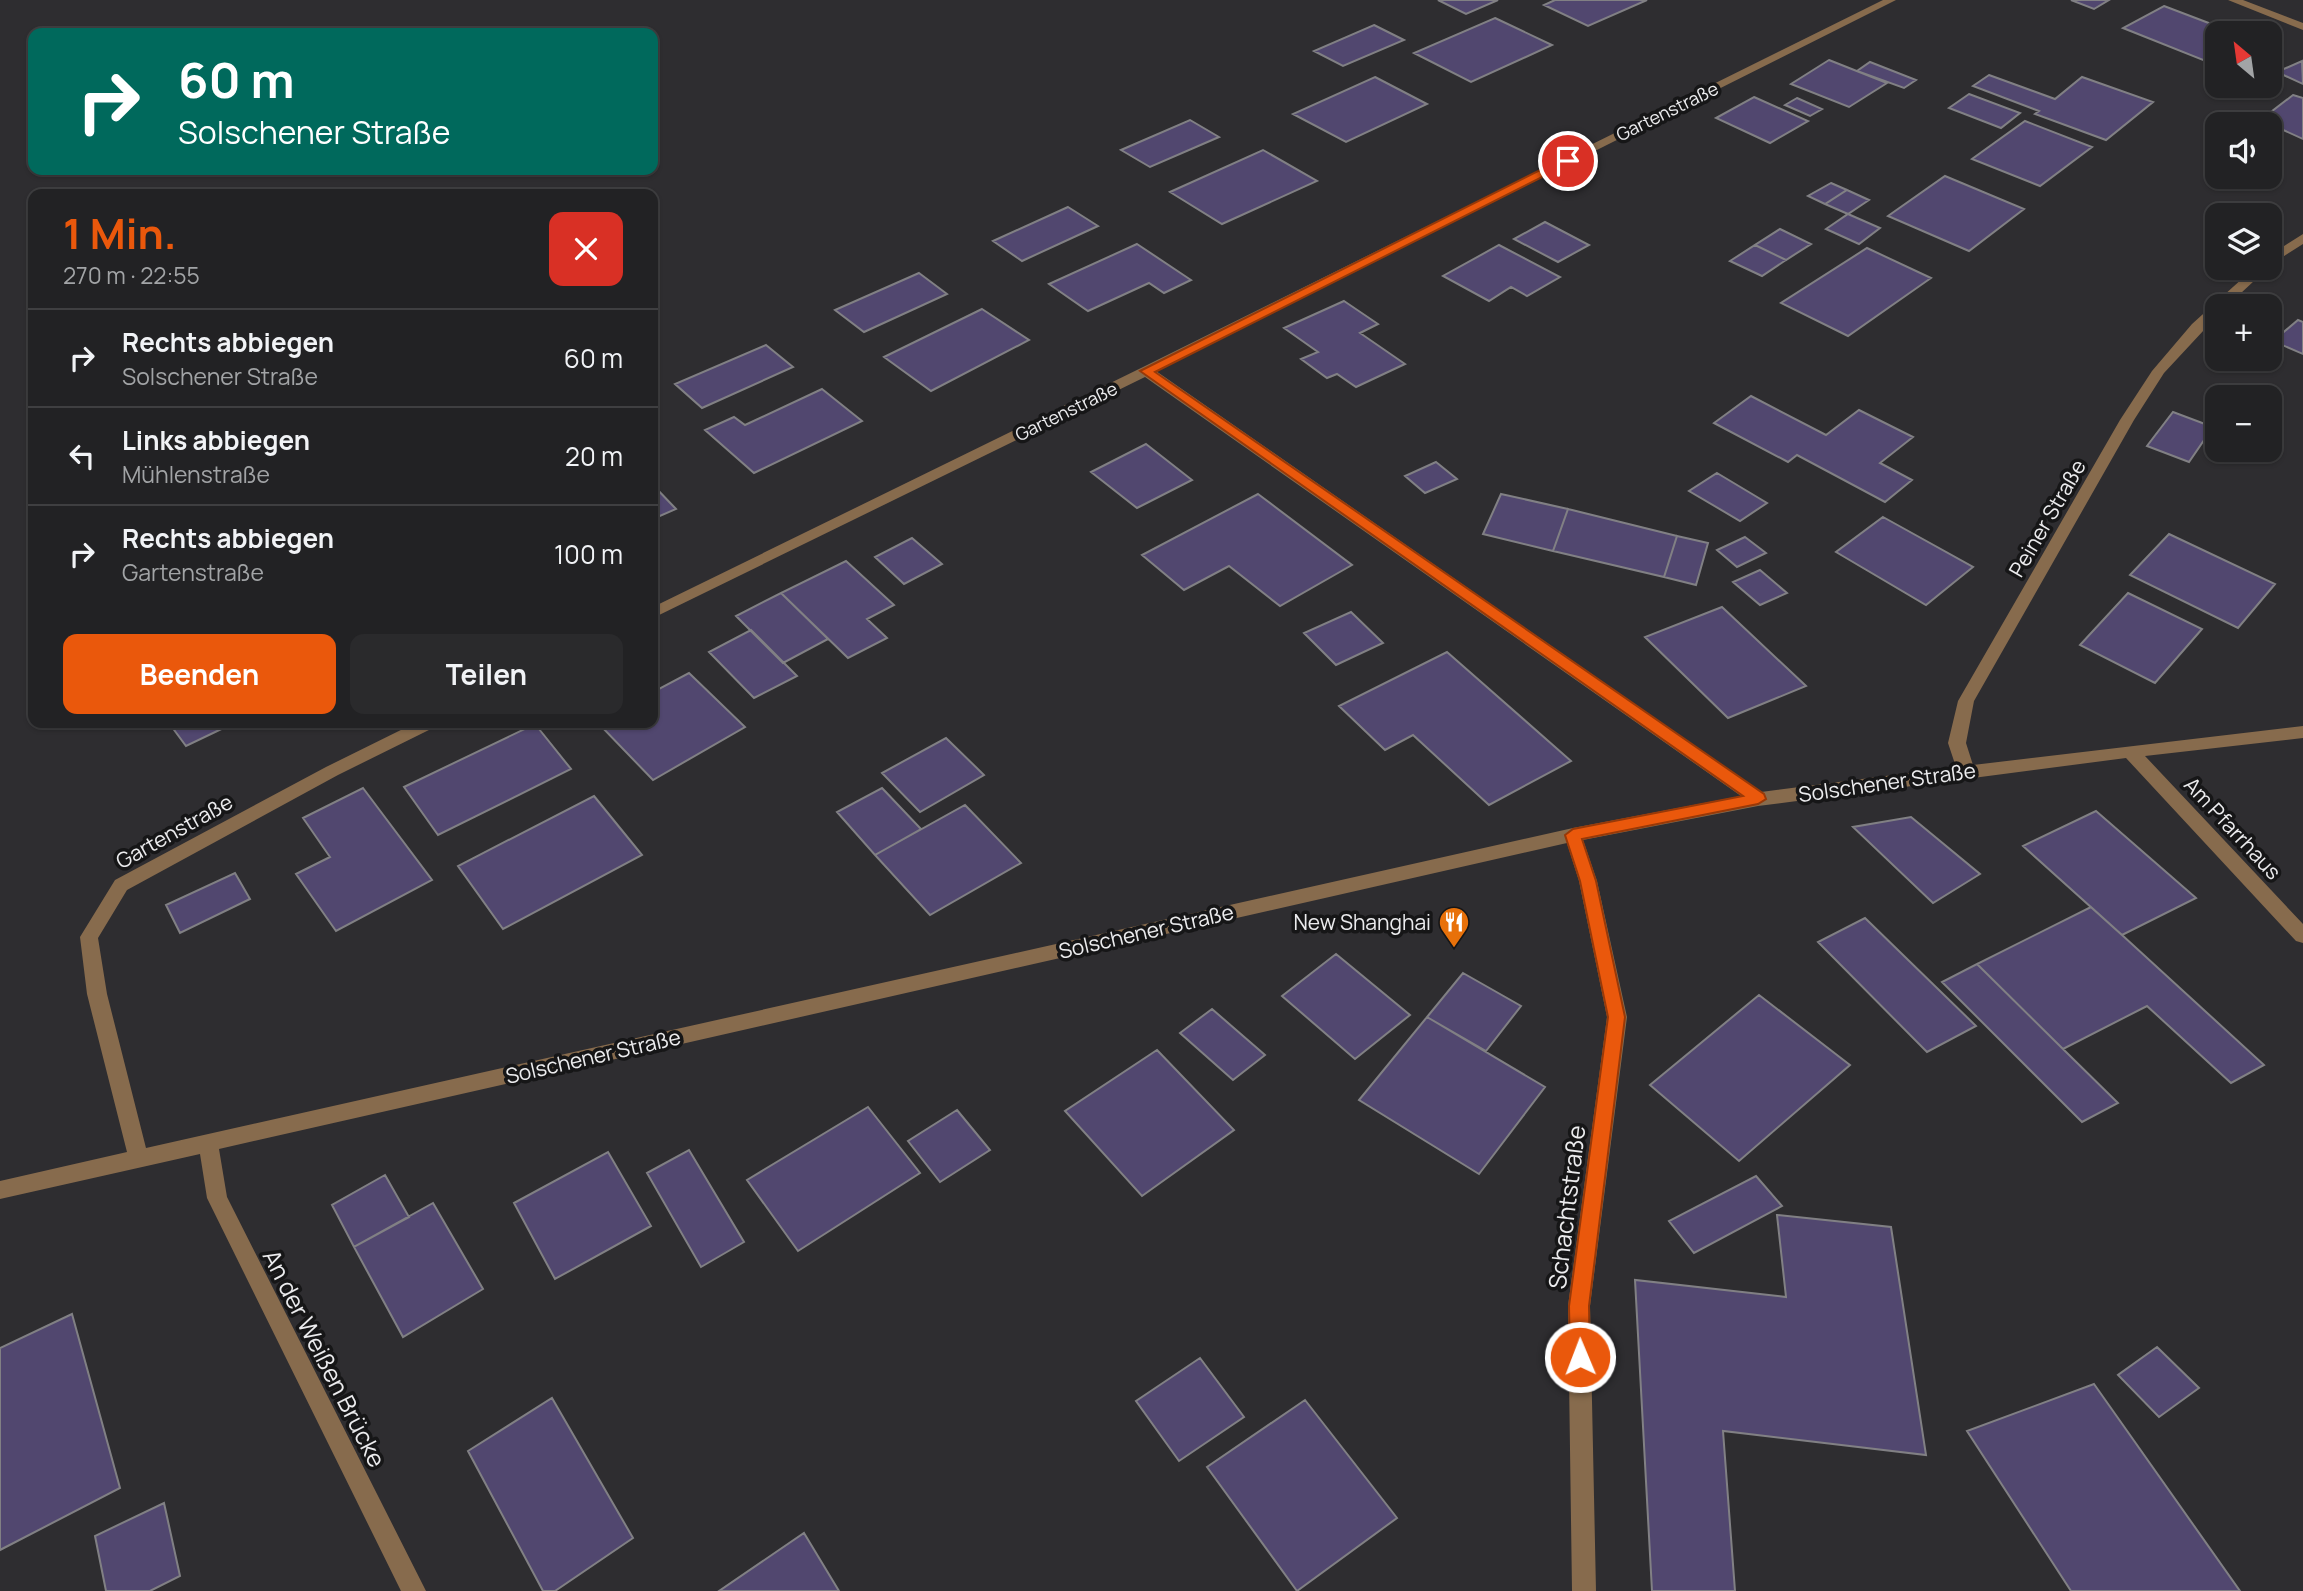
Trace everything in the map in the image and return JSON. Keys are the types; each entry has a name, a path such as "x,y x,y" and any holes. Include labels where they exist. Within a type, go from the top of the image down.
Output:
{"street":[{"name":"Gartenstraße","path":"658,611 1891,0"},
{"path":"2233,0 2303,27"},
{"path":"2282,253 2303,238"},
{"name":"Peiner Straße","path":"1966,771 1956,743 1966,701 2127,420 2160,370 2197,327 2248,280"},
{"path":"1146,371 1758,799"},
{"name":"Gartenstraße","path":"138,1157 97,994 89,937 121,885 332,771 419,728"},
{"name":"Solschener Straße","path":"0,1189 1573,835 1758,799 1966,771 2303,732"},
{"name":"Am Pfarrhaus","path":"2130,751 2303,936"},
{"name":"Schachtstraße","path":"1573,835 1588,881 1617,1017 1579,1306 1584,1591"},
{"name":"An der Weißen Brücke","path":"208,1142 217,1198 414,1591"}],"building":[{"path":"1438,0 1498,0 1466,14"},
{"path":"1555,0 1647,0 1588,26 1544,5"},
{"path":"2071,0 2109,0 2094,9"},
{"path":"2164,6 2205,22 2205,59 2203,60 2123,28"},
{"path":"1495,18 1552,45 1471,82 1414,53"},
{"path":"1374,25 1404,40 1343,66 1314,51"},
{"path":"1829,60 1887,83 1849,107 1791,84"},
{"path":"2302,61 2303,84 2282,74 2282,70"},
{"path":"1870,62 1916,80 1904,88 1857,71"},
{"path":"1989,75 2055,99 2082,77 2153,102 2106,140 2035,114 2039,111 1973,86"},
{"path":"1375,77 1427,104 1346,142 1293,114"},
{"path":"1969,94 2020,113 2001,128 1949,108"},
{"path":"2293,95 2303,98 2303,139 2282,129 2282,112 2271,112"},
{"path":"1754,97 1808,121 1770,143 1716,118"},
{"path":"1797,98 1822,109 1810,116 1785,105"},
{"path":"1190,120 1219,137 1150,167 1121,150"},
{"path":"2025,121 2092,147 2040,186 1972,159"},
{"path":"1263,150 1317,181 1222,224 1170,192"},
{"path":"1945,176 2024,209 1969,251 1888,216"},
{"path":"1831,183 1847,190 1825,204 1808,196"},
{"path":"1847,190 1869,200 1848,214 1825,204"},
{"path":"1068,207 1098,226 1022,261 993,241"},
{"path":"1848,214 1880,228 1859,244 1826,229"},
{"path":"1545,222 1589,245 1558,262 1514,239"},
{"path":"1780,229 1811,244 1786,260 1755,245"},
{"path":"1137,244 1191,280 1164,293 1149,283 1088,311 1049,284"},
{"path":"1499,245 1560,277 1527,296 1511,287 1489,301 1443,276"},
{"path":"1755,245 1786,260 1762,276 1730,261"},
{"path":"1867,248 1931,278 1848,336 1781,303"},
{"path":"919,273 947,294 864,332 835,310"},
{"path":"1344,301 1378,324 1360,333 1405,364 1356,387 1337,374 1327,378 1301,359 1318,352 1284,328"},
{"path":"982,309 1029,340 931,391 884,357"},
{"path":"2298,320 2303,322 2303,354 2282,345 2282,333"},
{"path":"766,345 793,367 702,408 675,384"},
{"path":"822,389 862,421 754,473 705,430 734,417 745,425"},
{"path":"1751,396 1826,435 1859,410 1913,437 1880,463 1912,480 1885,502 1797,455 1788,462 1714,423"},
{"path":"2173,412 2205,424 2205,439 2189,462 2147,446"},
{"path":"1146,444 1192,480 1137,508 1091,472"},
{"path":"1436,462 1457,479 1425,493 1405,476"},
{"path":"1717,473 1767,503 1740,521 1689,491"},
{"path":"658,490 676,509 658,517"},
{"path":"1258,494 1352,565 1280,606 1229,566 1184,590 1142,555"},
{"path":"1501,494 1568,509 1553,551 1483,534"},
{"path":"1568,509 1677,536 1664,577 1553,551"},
{"path":"1883,517 1973,567 1926,605 1836,552"},
{"path":"2169,534 2275,584 2238,628 2130,575"},
{"path":"1677,536 1708,543 1696,585 1664,577"},
{"path":"1745,537 1766,553 1737,567 1717,550"},
{"path":"912,538 942,564 904,584 875,557"},
{"path":"846,561 894,605 867,619 887,638 848,658 781,593"},
{"path":"1760,570 1787,593 1760,605 1733,582"},
{"path":"781,593 828,639 783,663 736,616"},
{"path":"2128,593 2202,629 2155,683 2080,645"},
{"path":"1722,607 1806,686 1728,718 1645,637"},
{"path":"1351,612 1383,643 1336,665 1304,633"},
{"path":"751,630 797,676 754,698 709,652"},
{"path":"1447,652 1571,761 1489,805 1413,735 1385,750 1339,706"},
{"path":"689,673 745,727 653,780 603,728 658,728 658,689"},
{"path":"173,728 224,728 186,746"},
{"path":"527,728 538,728 571,769 438,835 404,787"},
{"path":"946,738 984,775 920,812 882,773"},
{"path":"363,788 432,880 336,931 296,874 330,857 303,818"},
{"path":"882,788 921,829 875,855 837,812"},
{"path":"594,796 642,855 503,929 458,866"},
{"path":"965,805 1021,863 930,915 875,855"},
{"path":"2096,811 2196,898 2122,935 2023,846"},
{"path":"1911,817 1980,874 1933,903 1853,827"},
{"path":"235,873 250,899 180,933 166,905"},
{"path":"2091,907 2264,1065 2231,1083 2147,1006 2063,1049 1977,964"},
{"path":"1865,918 1976,1026 1927,1052 1818,942"},
{"path":"1336,954 1410,1015 1355,1059 1282,996"},
{"path":"1977,964 2118,1103 2082,1122 1942,982"},
{"path":"1463,973 1521,1006 1486,1051 1427,1017"},
{"path":"1759,995 1850,1065 1739,1161 1650,1085"},
{"path":"1212,1009 1265,1055 1233,1080 1180,1033"},
{"path":"1427,1017 1545,1087 1479,1174 1359,1100"},
{"path":"1157,1050 1234,1130 1142,1196 1065,1111"},
{"path":"868,1107 920,1173 798,1251 747,1180"},
{"path":"957,1110 990,1150 940,1182 908,1141"},
{"path":"689,1150 744,1242 701,1267 647,1173"},
{"path":"608,1152 651,1226 555,1279 514,1203"},
{"path":"385,1175 409,1217 354,1247 332,1205"},
{"path":"1756,1176 1782,1206 1694,1253 1669,1221"},
{"path":"433,1203 483,1289 403,1337 354,1247"},
{"path":"1777,1215 1891,1227 1926,1455 1723,1431 1735,1591 1652,1591 1635,1280 1786,1297"},
{"path":"72,1314 120,1488 0,1550 0,1348"},
{"path":"2157,1347 2199,1388 2159,1417 2118,1375"},
{"path":"1200,1358 1244,1417 1179,1461 1136,1401"},
{"path":"2094,1384 2240,1591 2071,1591 1967,1431"},
{"path":"552,1398 633,1538 555,1591 543,1591 468,1451"},
{"path":"1305,1400 1397,1518 1297,1591 1207,1467"},
{"path":"164,1503 180,1576 150,1591 106,1591 95,1536"},
{"path":"804,1533 839,1591 719,1591"}],"place":[{"name":"New Shanghai","path":"1454,949"}],"route":[{"path":"1568,161 1146,371 1758,799 1573,835 1588,881 1617,1017 1579,1306 1580,1357"}]}
